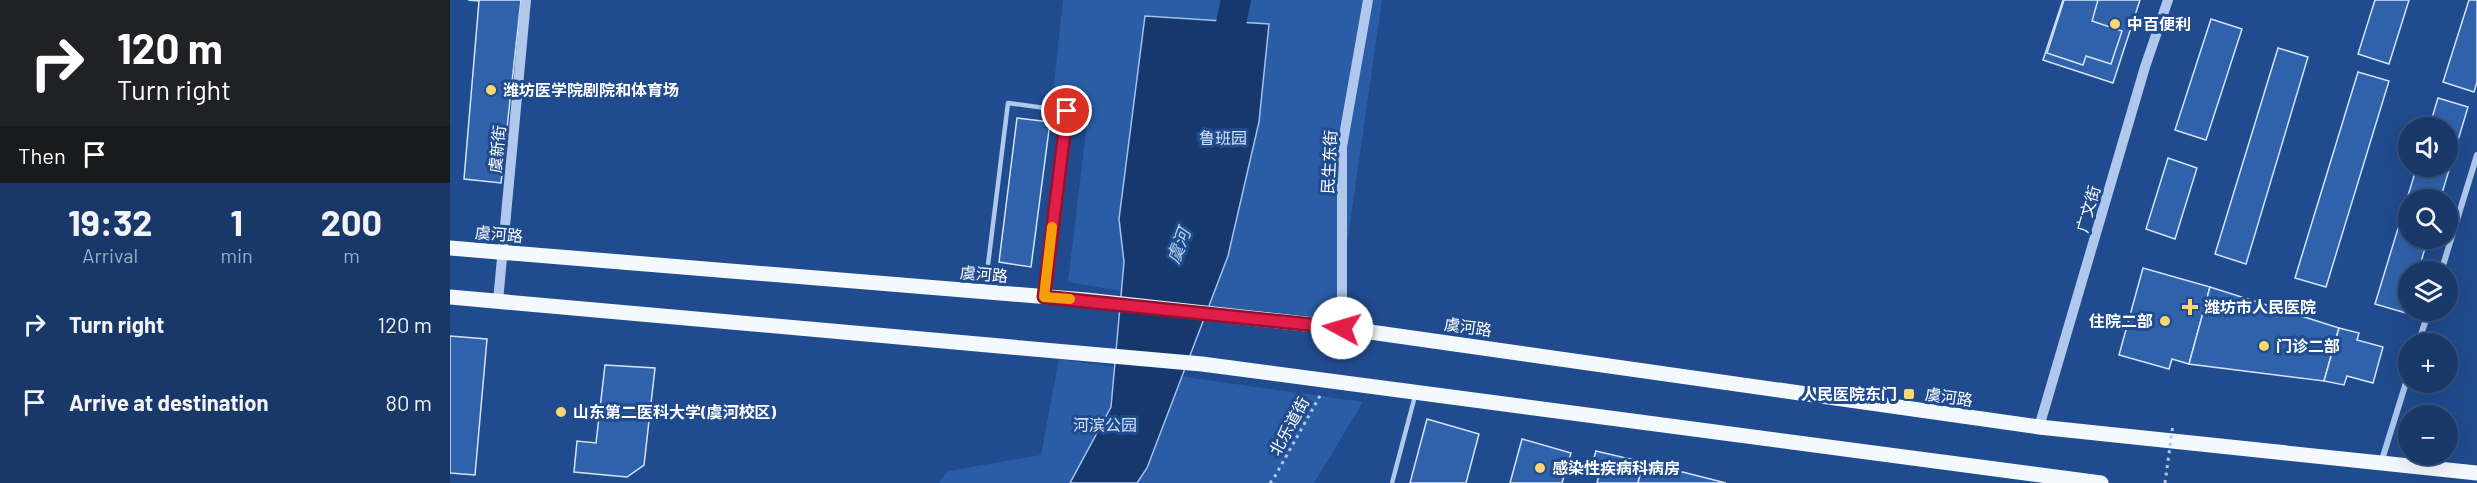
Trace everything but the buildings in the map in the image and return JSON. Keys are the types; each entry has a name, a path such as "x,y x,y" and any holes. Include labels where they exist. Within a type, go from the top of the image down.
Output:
{"main road":[{"name":"虞河路","path":"450,248 1086,300 1342,328 2039,427 2381,463 2438,476 2477,473"},
{"path":"450,297 1202,364 2101,483"}],"street":[{"name":"虞新街","path":"498,301 526,0"},
{"name":"民生东街","path":"1342,328 1342,147 1368,0"},
{"name":"广文街","path":"2039,427 2145,67 2168,0"},
{"path":"2444,261 2477,155"},
{"path":"2381,463 2403,393"}],"lane":[{"path":"985,292 1008,103 1067,111 1044,297"},
{"path":"1392,483 1416,392"}],"path":[{"name":"北乐道街","path":"1270,483 1329,380"},
{"path":"2165,483 2173,424"}],"green space":[{"name":"鲁班园","path":"1063,0 1382,0 1335,328 1068,282 1090,98 1053,93"},
{"name":"河滨公园","path":"1059,359 1363,402 1314,483 939,483 948,471 1041,455"}],"water":[{"path":"1145,16 1269,24 1259,122 1228,256 1147,468 1137,483 1070,483 1111,407 1124,262 1119,219"}],"waterway":[{"name":"虞河","path":"1223,62 1236,0"}],"slow traffic":[{"path":"1052,227 1044,297 1070,299"}],"place":[{"name":"中百便利","path":"2115,24"},
{"name":"潍坊医学院剧院和体育场","path":"491,90"},
{"name":"潍坊市人民医院","path":"2190,307"},
{"name":"住院二部","path":"2165,321"},
{"name":"门诊二部","path":"2264,346"},
{"name":"人民医院东门","path":"1909,394"},
{"name":"山东第二医科大学(虞河校区)","path":"561,412"},
{"name":"感染性疾病科病房","path":"1540,468"}],"route":[{"path":"1067,111 1044,297 1342,328"}]}
